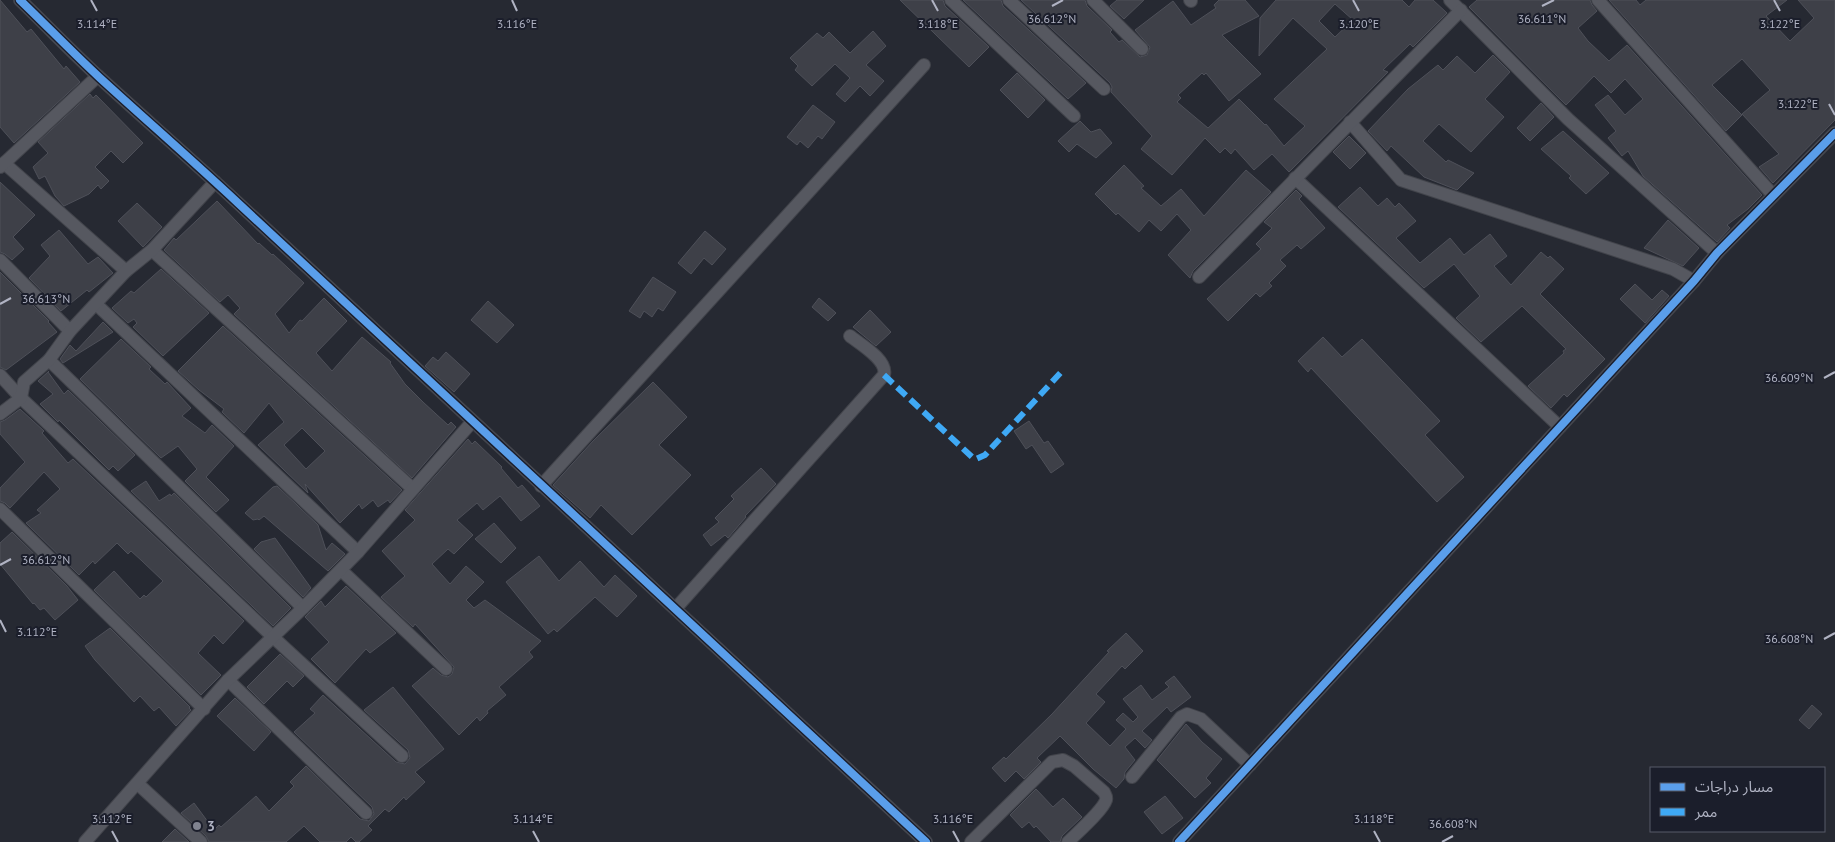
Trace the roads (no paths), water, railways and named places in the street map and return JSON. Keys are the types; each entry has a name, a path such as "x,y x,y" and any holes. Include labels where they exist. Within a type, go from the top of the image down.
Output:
{"street":[{"path":"20,0 98,76 215,182 623,562 676,608 926,842"},
{"path":"951,0 1074,116"},
{"path":"1009,0 1104,89"},
{"path":"1094,0 1142,49"},
{"path":"1450,0 1568,119 1717,253"},
{"path":"1598,0 1773,194"},
{"path":"1199,277 1461,10"},
{"path":"541,486 924,65"},
{"path":"98,76 2,165 126,271"},
{"path":"1350,122 1401,180 1673,269 1694,281"},
{"path":"1179,842 1694,281 1717,253 1835,133"},
{"path":"1295,178 1560,427"},
{"path":"0,414 21,398 24,382 49,360 70,331 126,271 152,250 215,182"},
{"path":"152,250 413,489"},
{"path":"0,260 70,331"},
{"path":"96,304 358,552"},
{"path":"676,608 884,375 885,370 881,361 850,336"},
{"path":"49,360 303,608"},
{"path":"0,375 21,398 273,637 402,756"},
{"path":"85,842 204,710 228,680 341,570 472,422"},
{"path":"0,509 204,710"},
{"path":"341,570 446,669"},
{"path":"228,680 366,814"},
{"path":"1132,777 1181,717 1187,714 1201,719 1250,765"},
{"path":"971,842 1052,762 1063,760 1074,766 1104,792 1106,796 1106,800 1068,842"},
{"path":"138,784 200,842"}],"place":[{"name":"3","path":"197,826"}]}
